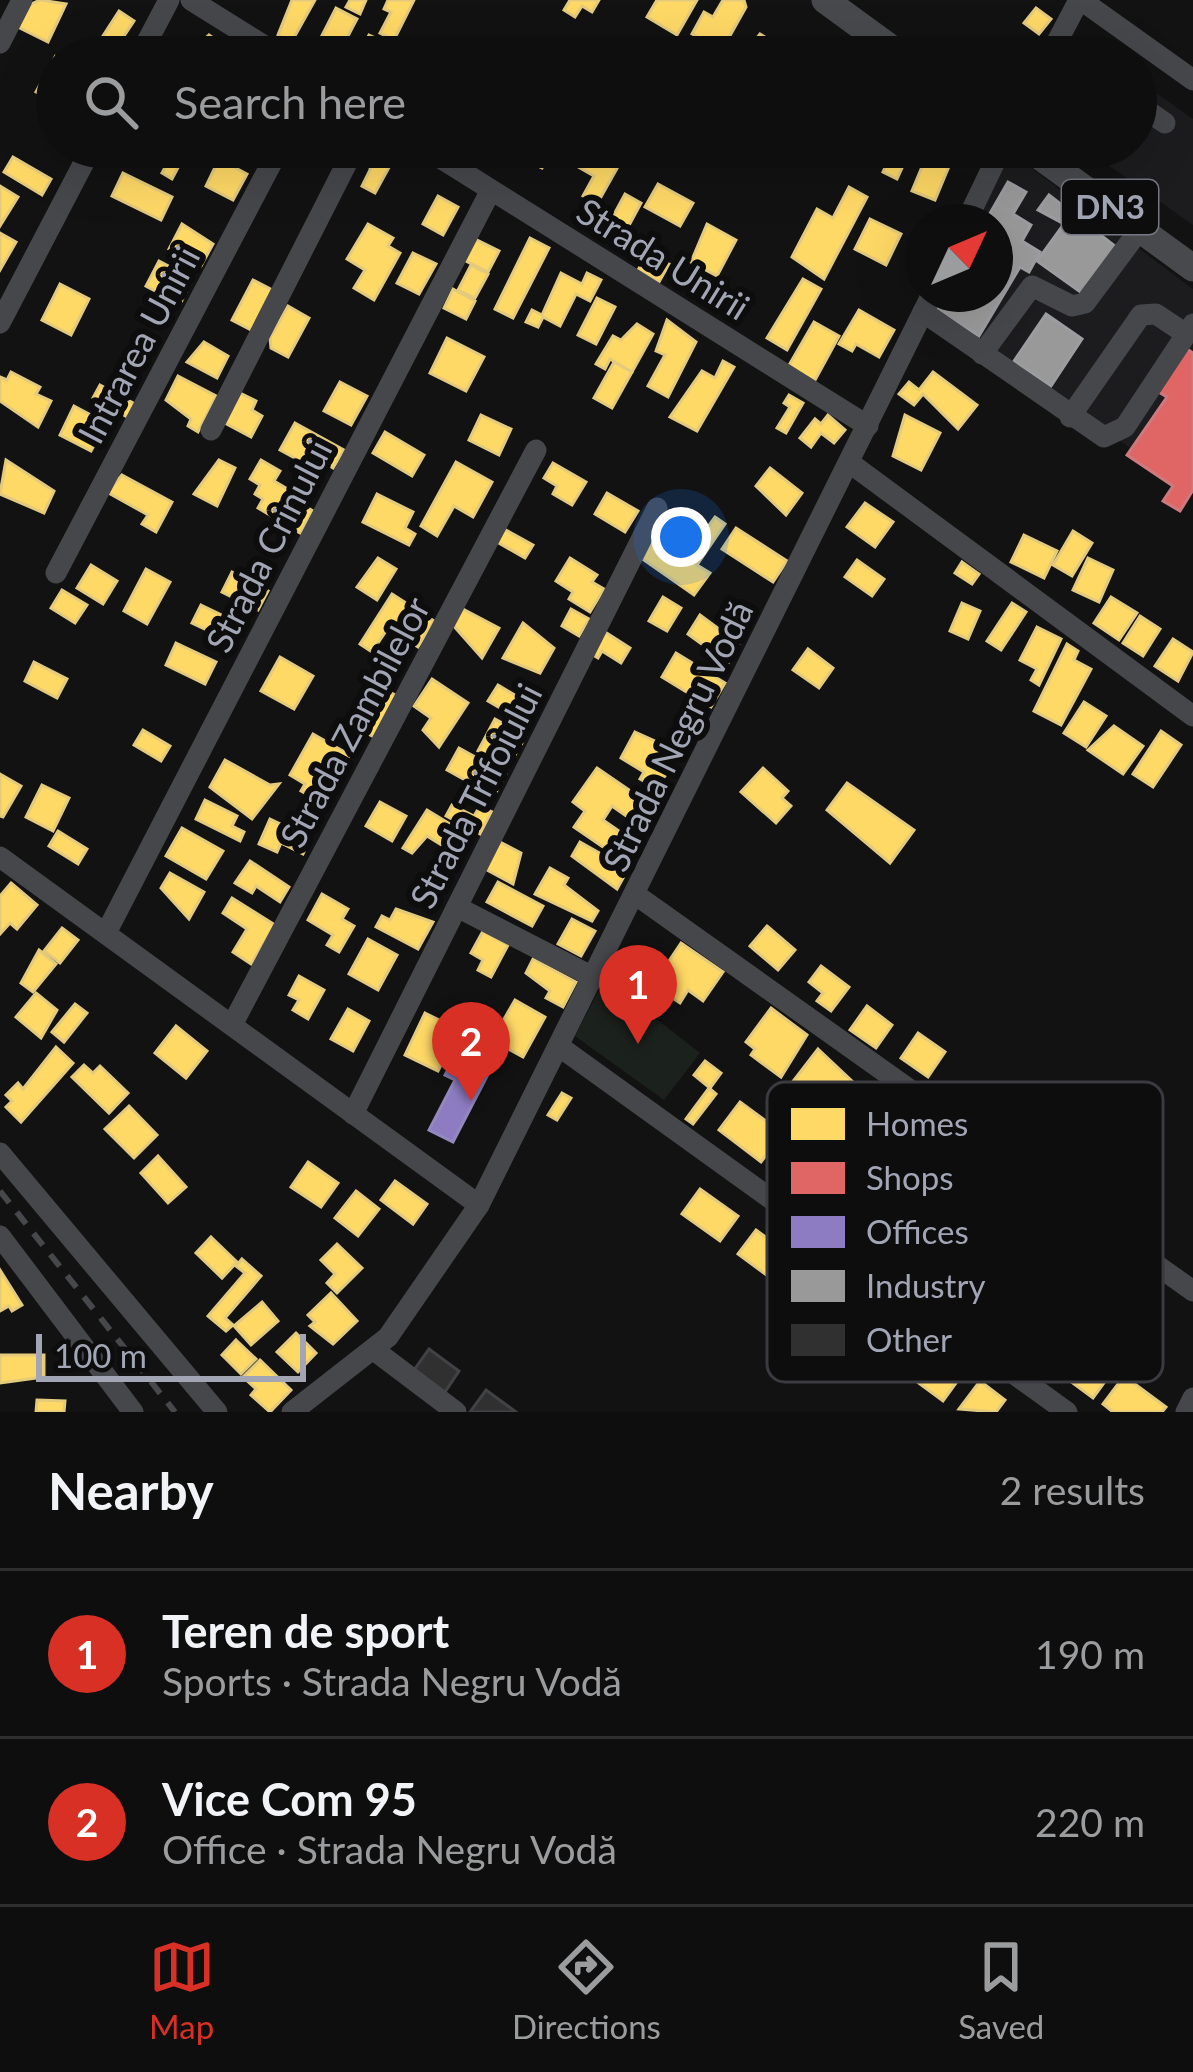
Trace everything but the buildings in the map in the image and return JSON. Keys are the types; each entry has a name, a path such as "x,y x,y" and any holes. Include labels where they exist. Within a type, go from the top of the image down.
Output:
{"main road":[{"path":"825,0 874,36"},
{"name":"DN3","path":"1057,168 1193,268"}],"street":[{"path":"0,43 22,0"},
{"path":"150,36 169,0"},
{"path":"191,0 248,36"},
{"path":"1066,36 1080,0 1131,36"},
{"path":"1157,55 1193,80"},
{"path":"1157,117 1165,123"},
{"path":"0,323 81,168"},
{"name":"Intrarea Unirii","path":"56,573 269,168"},
{"path":"211,430 344,168"},
{"name":"Strada Unirii","path":"456,168 868,426"},
{"path":"975,204 993,168"},
{"name":"Strada Crinului","path":"106,933 490,190"},
{"path":"982,354 1032,286 1072,306 1085,302 1140,229"},
{"name":"Strada Negru Vodă","path":"292,1412 374,1350 422,1292 479,1205 923,312"},
{"path":"937,312 982,354 1070,417 1095,434 1116,434 1190,329 1156,314 1141,316 1070,417"},
{"name":"Strada Zambilelor","path":"232,1025 536,450"},
{"path":"850,463 1193,716"},
{"name":"Strada Trifoiului","path":"353,1114 657,508"},
{"path":"0,857 479,1205"},
{"path":"636,895 899,1082"},
{"path":"457,907 595,978"},
{"path":"560,1047 767,1196"},
{"path":"0,1153 217,1412"},
{"path":"3,1245 133,1412"},
{"path":"1163,1270 1193,1291"},
{"path":"374,1350 456,1412"},
{"path":"1025,1382 1067,1412"},
{"path":"1186,1412 1193,1398"}],"shaded area":[{"path":"1157,94 1193,119 1193,225 1113,168 1157,168"},
{"path":"1002,168 1031,168 1193,289 1193,491 931,312 1013,312 1013,204 984,204"},
{"path":"605,979 700,1053 664,1100 575,1036"}],"railway":[{"path":"0,1191 175,1412"}],"place":[{"name":"Teren de sport","path":"638,1044"},
{"name":"Vice Com 95","path":"471,1101"}]}
